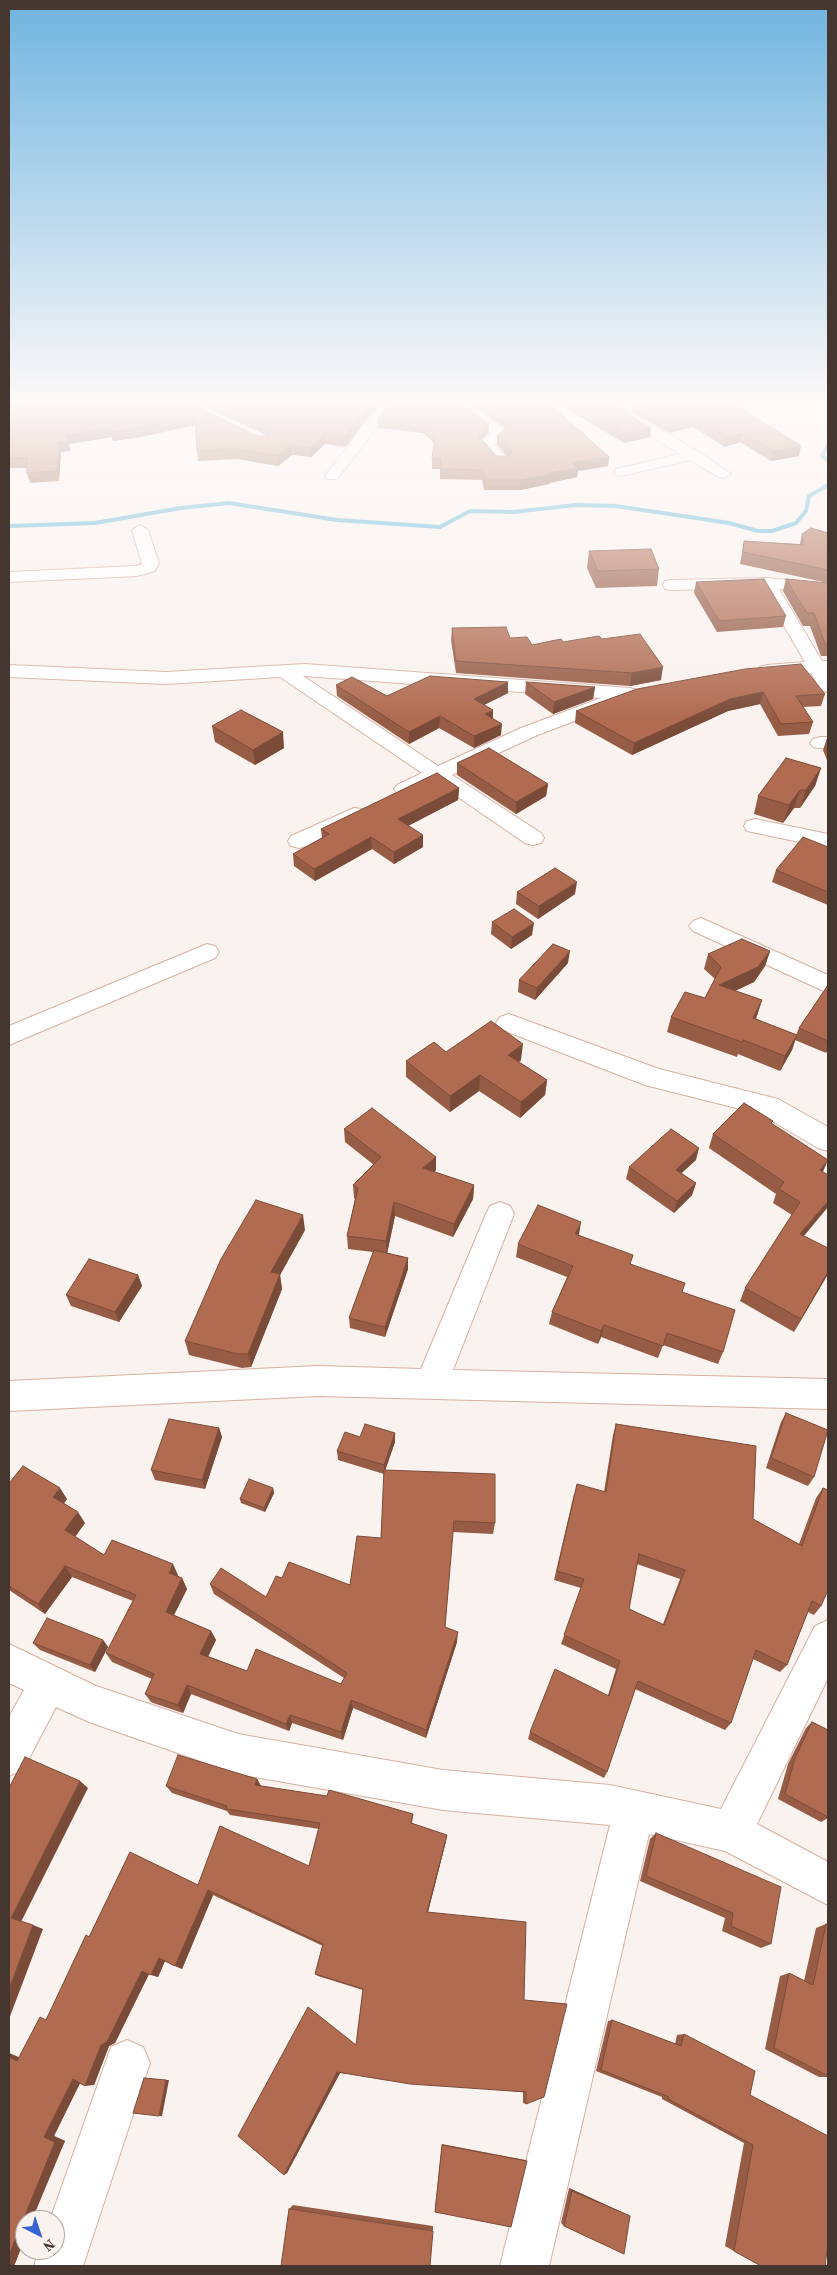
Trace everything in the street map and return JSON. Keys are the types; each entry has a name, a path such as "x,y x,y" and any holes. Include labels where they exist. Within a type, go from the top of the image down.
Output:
{"street":[{"path":"9,577 137,571 149,567 151,562 140,530"},
{"path":"767,583 822,667 828,686"},
{"path":"671,585 767,583 828,589"},
{"path":"745,672 822,667"},
{"path":"9,671 166,678 283,671 382,675 639,692 528,732 437,773 299,841"},
{"path":"283,671 533,838"},
{"path":"756,826 828,841"},
{"path":"701,926 825,977"},
{"path":"9,1036 207,952"},
{"path":"509,1023 654,1078 768,1106 828,1140"},
{"path":"431,1384 500,1214"},
{"path":"9,1396 318,1381 828,1394"},
{"path":"731,1832 828,1639"},
{"path":"9,1663 89,1702 238,1754 443,1790 610,1805 731,1832 828,1884"},
{"path":"9,1756 49,1682"},
{"path":"526,2266 634,1811"},
{"path":"58,2266 127,2063"}],"building":[{"path":"811,528 828,533 828,570 743,552 744,541 803,545 802,534"},
{"path":"651,549 659,569 598,571 589,551"},
{"path":"764,579 786,616 719,621 696,582"},
{"path":"786,579 828,583 828,644 825,644 814,613 807,613"},
{"path":"506,627 510,638 527,637 532,645 561,639 563,642 599,636 602,639 640,634 663,667 632,673 456,661 452,628"},
{"path":"801,664 825,694 796,696 813,722 781,724 763,692 730,699 634,743 576,711 637,689 745,669"},
{"path":"430,676 508,682 474,699 493,710 485,714 502,724 474,736 440,716 409,732 336,685 352,677 387,696"},
{"path":"526,682 595,687 554,702"},
{"path":"241,710 283,732 253,750 212,726"},
{"path":"489,748 548,784 516,802 457,763"},
{"path":"786,758 821,768 806,790 800,790 789,805 758,796"},
{"path":"437,773 459,788 398,819 423,835 394,852 371,837 314,869 293,854 329,834 321,829"},
{"path":"803,837 828,847 828,892 776,870"},
{"path":"555,868 577,882 539,906 517,892"},
{"path":"514,909 534,923 512,937 492,922"},
{"path":"742,939 770,951 758,967 719,985 762,1000 753,1018 797,1035 785,1056 743,1040 742,1042 671,1017 685,992 705,998 721,967 708,954"},
{"path":"553,944 570,951 537,988 519,980"},
{"path":"828,985 828,1041 799,1028"},
{"path":"491,1021 523,1044 508,1055 547,1080 521,1102 480,1075 450,1096 406,1061 434,1042 446,1052"},
{"path":"744,1103 828,1160 820,1170 828,1175 828,1201 800,1234 828,1248 828,1272 801,1319 745,1288 800,1202 779,1189 784,1182 713,1134"},
{"path":"372,1108 436,1157 423,1168 474,1185 454,1224 394,1202 386,1241 347,1236 358,1188 353,1185 381,1157 344,1129"},
{"path":"671,1129 699,1148 676,1170 696,1183 677,1201 629,1167"},
{"path":"256,1200 303,1215 271,1272 280,1274 248,1354 238,1354 185,1341 221,1259"},
{"path":"538,1205 581,1222 575,1234 633,1255 630,1264 685,1283 682,1292 735,1310 723,1352 667,1333 663,1346 604,1325 601,1331 552,1312 573,1266 518,1244"},
{"path":"374,1250 408,1258 385,1327 349,1318"},
{"path":"89,1259 138,1275 115,1312 66,1295"},
{"path":"786,1413 828,1430 814,1477 771,1458"},
{"path":"169,1419 219,1428 202,1480 151,1470"},
{"path":"365,1424 395,1433 384,1465 337,1451 345,1432 360,1437"},
{"path":"616,1424 756,1446 753,1519 802,1546 823,1488 828,1490 828,1590 821,1606 812,1601 787,1665 756,1650 731,1723 638,1681 607,1772 530,1732 555,1669 609,1696 620,1661 564,1635 584,1579 557,1571 577,1484 606,1492","holes":["639,1554 685,1570 664,1625 629,1609"]},
{"path":"23,1466 60,1488 53,1497 78,1512 65,1530 104,1555 112,1540 173,1564 169,1573 182,1578 166,1612 211,1631 200,1654 247,1671 256,1649 341,1684 347,1673 210,1584 221,1568 266,1597 276,1576 282,1578 289,1562 350,1585 357,1536 381,1538 384,1470 495,1474 495,1523 454,1521 445,1627 458,1632 426,1730 351,1700 341,1732 290,1715 286,1724 187,1685 178,1705 145,1694 154,1674 106,1653 136,1595 65,1566 38,1604 9,1586 9,1482"},
{"path":"249,1479 273,1488 264,1508 240,1499"},
{"path":"47,1618 103,1640 90,1665 33,1643"},
{"path":"812,1722 828,1730 828,1817 785,1794 795,1758"},
{"path":"178,1755 257,1779 255,1785 327,1796 329,1790 413,1814 411,1823 447,1835 427,1912 526,1922 524,2000 567,2004 544,2097 526,2104 526,2092 410,2084 337,2072 284,2175 238,2136 308,2007 356,2045 363,1989 315,1974 323,1944 208,1890 175,1966 159,1958 151,1975 142,1971 107,2042 101,2045 85,2086 73,2079 44,2137 55,2142 27,2210 15,2210 15,2240 9,2255 9,2057 17,2061 40,2017 46,2020 86,1935 89,1937 130,1852 198,1885 220,1826 309,1866 320,1823 226,1809 227,1806 166,1786"},
{"path":"25,1757 80,1781 11,1918 33,1925 9,1989 9,1788"},
{"path":"656,1833 781,1887 771,1944 731,1926 733,1913 646,1876"},
{"path":"826,1924 828,1926 828,2076 774,2048 789,1973 813,1985"},
{"path":"612,2020 681,2046 684,2034 755,2071 750,2095 828,2136 828,2243 825,2266 761,2266 734,2251 753,2145 668,2099 669,2097 601,2070"},
{"path":"144,2078 166,2080 159,2116 133,2113"},
{"path":"442,2145 527,2161 511,2227 435,2212"},
{"path":"572,2191 630,2216 624,2254 564,2226"},
{"path":"289,2209 433,2231 430,2266 281,2266"}],"waterway":[{"path":"9,526 95,523 199,506"},
{"path":"249,506 337,520 440,527 470,511 514,512 565,506"},
{"path":"617,506 729,523 758,531 772,531 796,523 806,511 807,506"}]}
